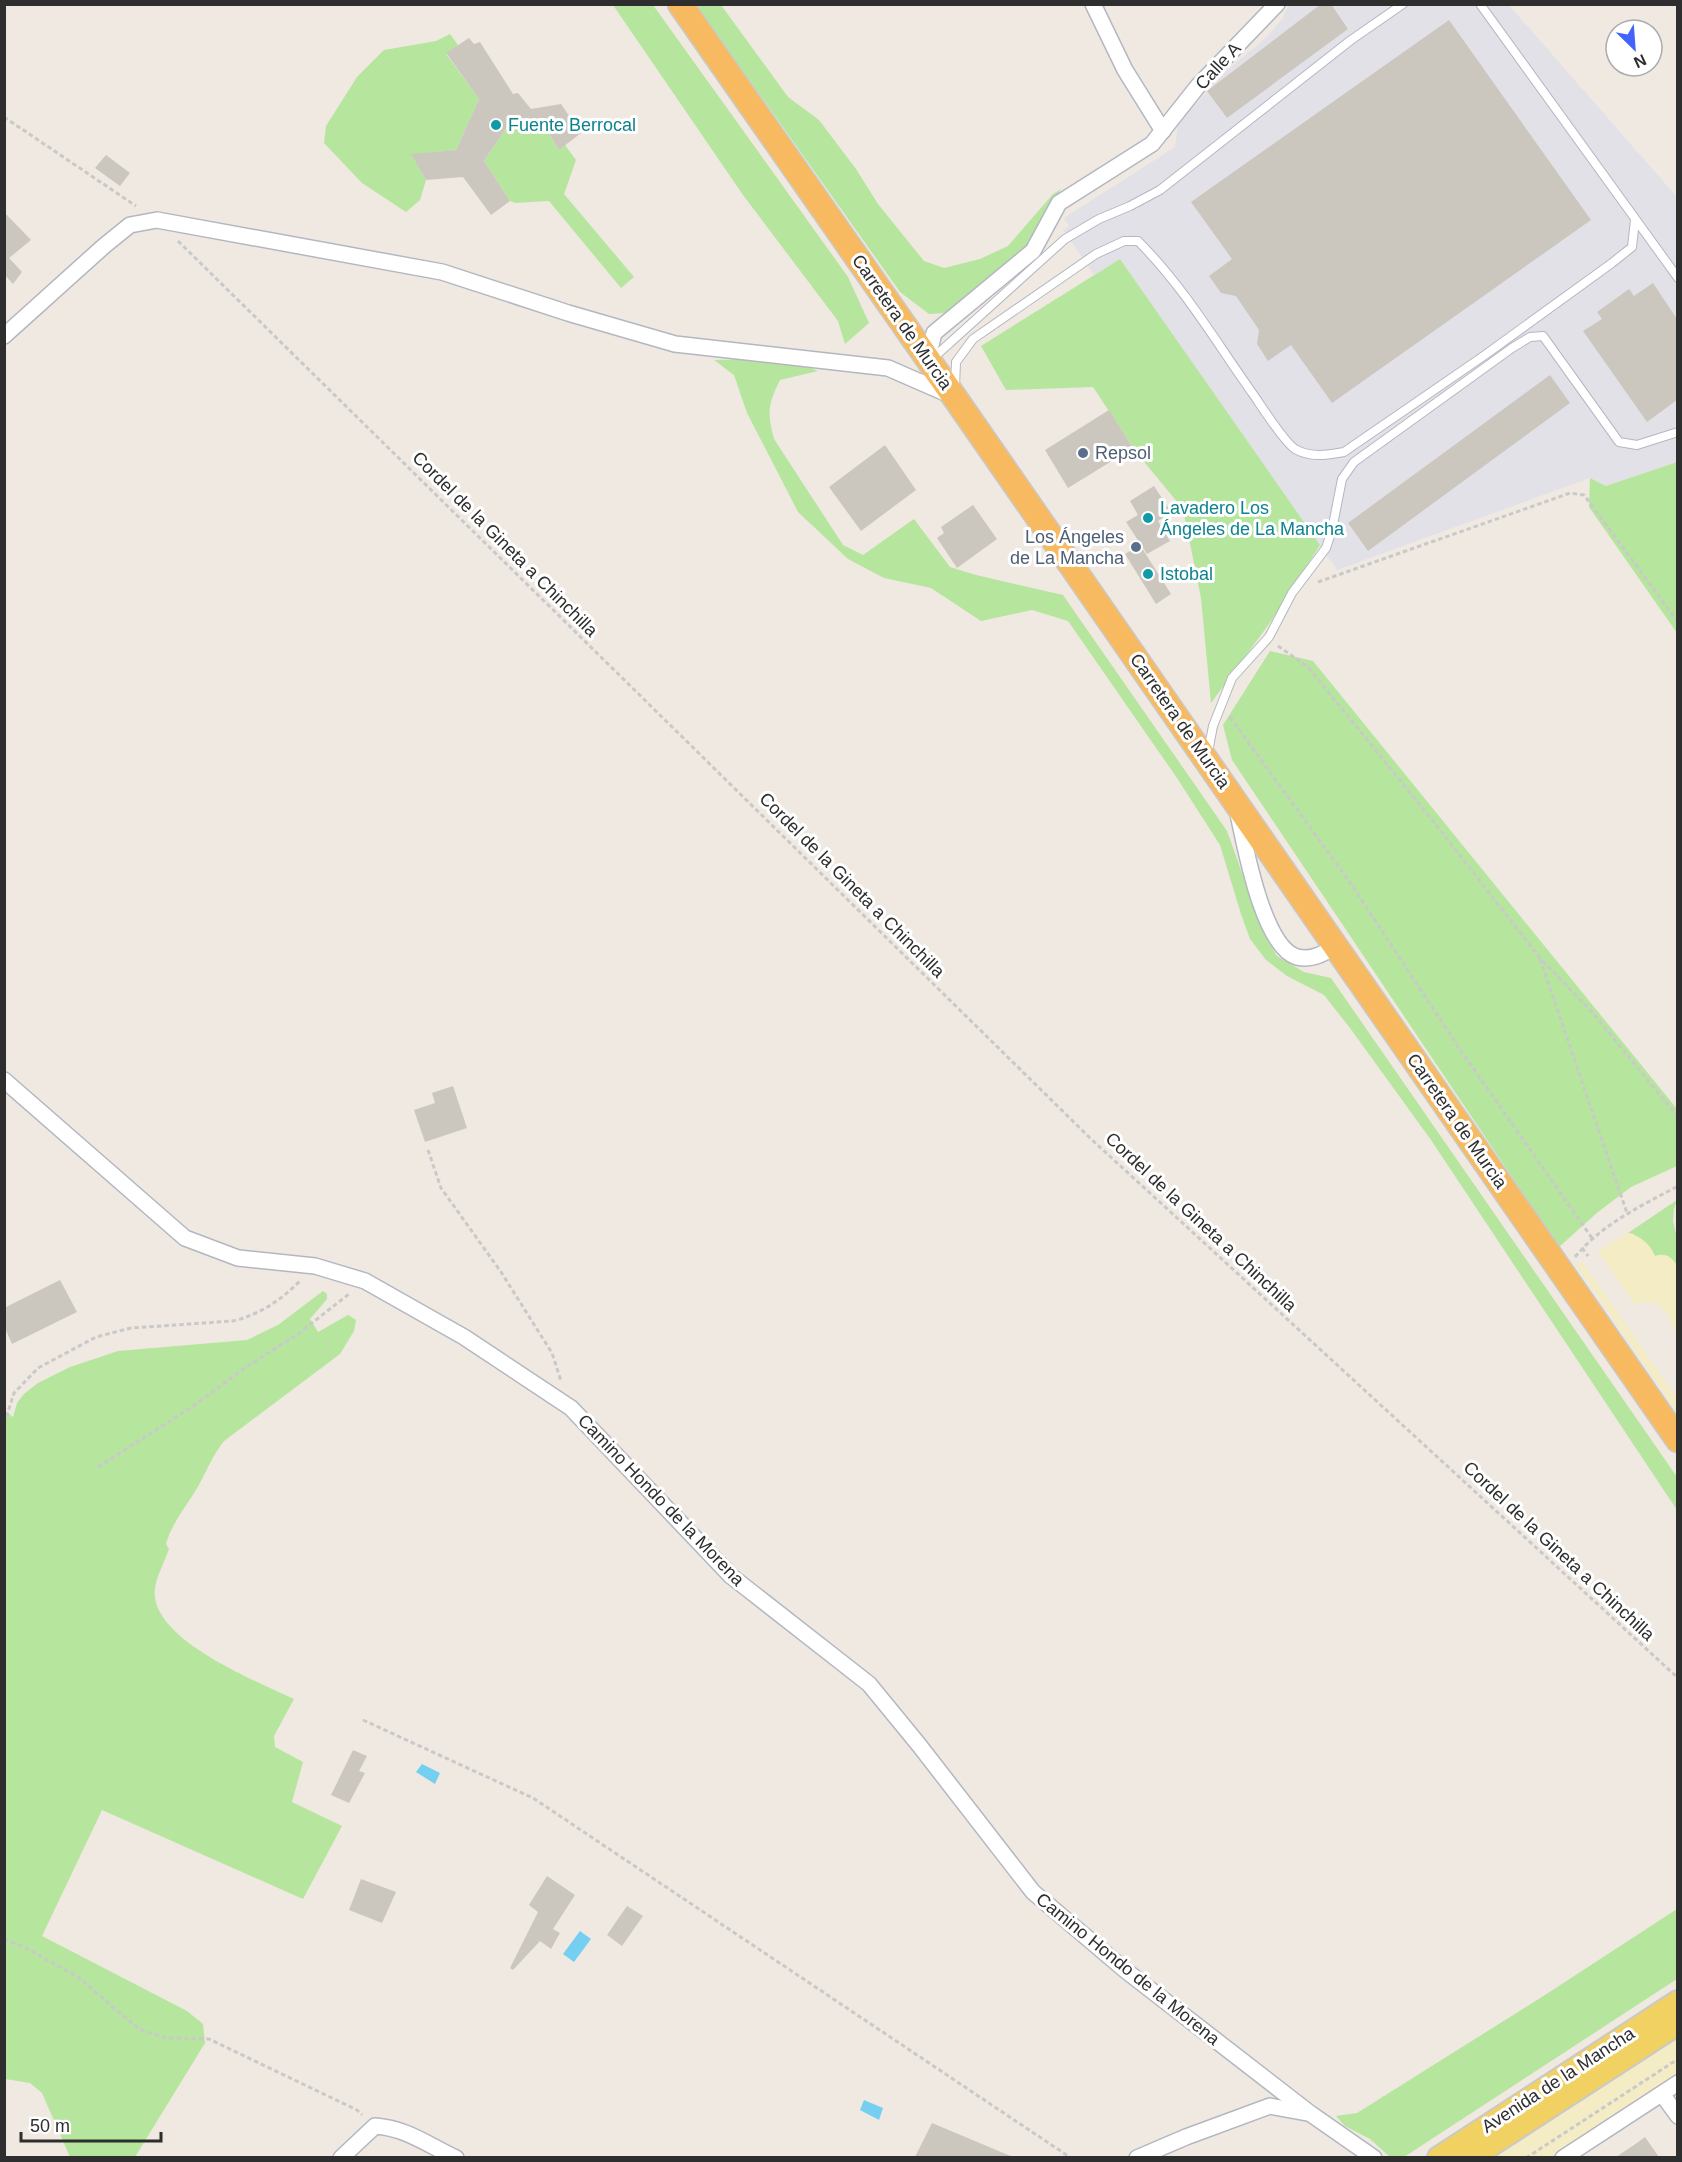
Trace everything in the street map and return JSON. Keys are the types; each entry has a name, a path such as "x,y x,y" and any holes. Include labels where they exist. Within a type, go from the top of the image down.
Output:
{"highway":[{"name":"Carretera de Murcia","path":"680,4 1677,1440"}],"main road":[{"name":"Avenida de la Mancha","path":"1439,2157 1677,2002"},
{"name":"Avenida de la Mancha","path":"1470,2157 1677,2023"}],"street":[{"path":"1093,4 1125,70 1163,131"},
{"name":"Calle A","path":"929,360 934,333 1033,251 1059,203 1152,144 1198,86 1277,4"},
{"path":"4,336 130,225 157,220 442,272 568,313 675,344 888,368 955,398"},
{"path":"1234,800 1250,867 1266,920 1282,946 1296,957 1317,958 1336,946"},
{"name":"Camino Hondo de la Morena","path":"4,1080 185,1238 238,1258 315,1266 365,1281 464,1337 571,1408 731,1576 869,1684 1033,1892 1125,1970 1311,2114 1374,2157"},
{"path":"1563,2157 1677,2083"},
{"path":"1662,2094 1677,2116"},
{"path":"1137,2157 1270,2106 1311,2114"},
{"path":"341,2157 375,2126 392,2127 414,2135 456,2157"}],"lane":[{"path":"929,360 1065,239 1099,219 1160,190 1351,40 1403,4"},
{"path":"1480,4 1677,278"},
{"path":"955,398 956,362 973,339 1096,254 1124,241 1138,241 1160,263 1191,303 1258,401 1295,449 1319,456 1344,452 1485,356 1612,263 1632,247 1635,220"},
{"path":"1206,760 1213,726 1232,678 1269,637 1292,593 1326,548 1342,479 1354,462 1530,337 1543,336 1619,442 1637,445 1677,432"}],"path":[{"name":"Cordel de la Gineta a Chinchilla","path":"4,117 157,220 1090,1138 1677,1678"},
{"path":"1292,593 1570,493 1584,495 1677,622"},
{"path":"1269,637 1308,667 1540,958 1592,1012 1677,1117"},
{"path":"1221,705 1351,884 1461,1051 1592,1238"},
{"path":"1540,958 1627,1213"},
{"path":"428,1150 441,1188 501,1272 552,1353 571,1408"},
{"path":"1563,1273 1592,1238 1627,1213 1677,1186"},
{"path":"1582,1248 1588,1256"},
{"path":"4,1424 14,1394 38,1368 64,1352 96,1337 131,1328 247,1318 279,1301 315,1266"},
{"path":"98,1467 195,1405 246,1367 298,1334 365,1281"},
{"path":"363,1720 533,1798 1071,2157"},
{"path":"4,1939 26,1948 78,1977 140,2030 167,2038 209,2039 357,2110 375,2126"},
{"path":"1527,2157 1677,2059"}],"shaded area":[{"path":"1289,5 1509,5 1677,197 1677,462 1606,486 1590,478 1337,570 1120,259 1094,275 1063,230 1069,226 1064,218 1175,147 1178,126 1190,110 1225,72 1267,37 1282,19"}],"green space":[{"path":"613,5 653,5 848,277 869,323 845,344 838,321 743,195"},
{"path":"696,5 721,5 788,97 819,120 856,169 878,204 924,261 944,268 980,259 1008,246 1053,194 1061,189 1021,255 944,313 929,314 900,292"},
{"path":"450,34 458,45 446,54 479,99 456,150 412,155 426,180 420,200 406,212 362,183 324,143 326,126 357,77 384,50 436,41"},
{"path":"543,124 559,150 565,145 576,160 564,194 634,277 621,288 549,201 515,203 510,201 484,161 507,127"},
{"path":"1120,259 1320,545 1269,624 1211,703 1201,598 1183,509 1136,452 1093,387 1006,390 981,346"},
{"path":"749,359 798,363 818,371 780,380 771,402 770,422 774,439 843,545 863,555 914,519 950,567 1063,595 1227,831 1264,934 1277,956 1304,972 1331,978 1677,1477 1677,1510 1431,1140 1350,1028 1324,995 1287,976 1266,960 1250,939 1220,845 1177,778 1068,621 1032,610 981,621 931,588 884,578 848,559 798,512 747,413 734,375 714,360"},
{"path":"1678,462 1677,633 1589,507 1590,478 1606,486"},
{"path":"1270,651 1313,661 1677,1109 1677,1166 1631,1187 1598,1212 1559,1247 1232,760 1223,725"},
{"path":"1677,1200 1673,1221 1677,1238 1676,1264 1655,1256 1633,1234 1628,1233"},
{"path":"323,1291 327,1294 327,1299 310,1319 318,1332 348,1315 356,1320 354,1331 340,1354 224,1441 172,1529 166,1544 169,1549 155,1588 157,1607 169,1624 186,1641 232,1669 294,1699 274,1736 275,1747 303,1762 292,1802 342,1826 303,1899 102,1810 42,1936 187,2011 203,2024 205,2043 135,2157 70,2157 42,2093 30,2083 5,2079 5,1411 13,1417 17,1403 38,1383 70,1367 118,1351 247,1340 278,1325"},
{"path":"1677,1909 1677,1979 1404,2157 1390,2157 1370,2139 1345,2126 1336,2116 1357,2113"}],"sand":[{"path":"1628,1233 1644,1241 1655,1256 1667,1256 1677,1263 1677,1336 1667,1315 1658,1305 1644,1302 1635,1305 1598,1251"},
{"path":"1582,1261 1677,1398 1677,1412 1576,1265"},
{"path":"1677,2038 1677,2075 1549,2157 1493,2158"}],"water":[{"path":"422,1764 440,1773 435,1784 416,1772"},
{"path":"580,1931 591,1939 574,1962 563,1954"},
{"path":"864,2100 883,2108 879,2120 860,2110"}],"building":[{"path":"1321,4 1331,4 1348,29 1227,118 1207,91"},
{"path":"1449,20 1591,220 1332,403 1291,345 1268,361 1257,344 1259,330 1236,296 1221,293 1209,276 1232,259 1191,202"},
{"name":"Fuente Berrocal","path":"469,38 474,44 480,42 513,94 518,93 531,109 561,104 581,133 559,150 543,124 507,127 484,161 510,201 491,215 463,177 426,180 411,154 456,150 479,99 446,53"},
{"path":"106,155 130,173 120,186 95,168"},
{"path":"4,212 31,240 9,258 22,272 13,284 4,274"},
{"path":"1653,283 1677,319 1677,400 1647,422 1583,331 1602,319 1597,312 1629,289 1634,296"},
{"path":"1550,375 1570,403 1368,551 1348,523"},
{"name":"Repsol","path":"1109,410 1133,448 1068,488 1045,450"},
{"path":"885,445 916,490 861,531 829,487"},
{"name":"Lavadero Los Ángeles de La Mancha","path":"1154,486 1171,512 1158,521 1170,541 1147,554 1126,522 1138,515 1130,501"},
{"path":"973,505 997,539 957,568 937,538 944,533 941,527"},
{"name":"Istobal","path":"1140,545 1171,594 1156,604 1125,554"},
{"path":"453,1086 467,1128 425,1142 414,1110 435,1103 432,1093"},
{"path":"60,1280 77,1312 12,1344 4,1326 4,1308"},
{"path":"353,1750 367,1756 359,1771 365,1773 349,1803 331,1795"},
{"path":"547,1876 575,1895 553,1929 560,1933 551,1949 540,1941 513,1970 510,1968 538,1912 529,1905"},
{"path":"361,1879 396,1892 382,1923 349,1910"},
{"path":"627,1906 643,1916 622,1946 607,1935"},
{"path":"932,2123 1013,2157 915,2157"},
{"path":"1645,2137 1659,2157 1616,2157 1637,2143"}],"place":[{"name":"Fuente Berrocal","path":"496,125"},
{"name":"Repsol","path":"1083,453"},
{"name":"Lavadero Los Ángeles de La Mancha","path":"1148,518"},
{"name":"Los Ángeles de La Mancha","path":"1136,547"},
{"name":"Istobal","path":"1148,574"}]}
